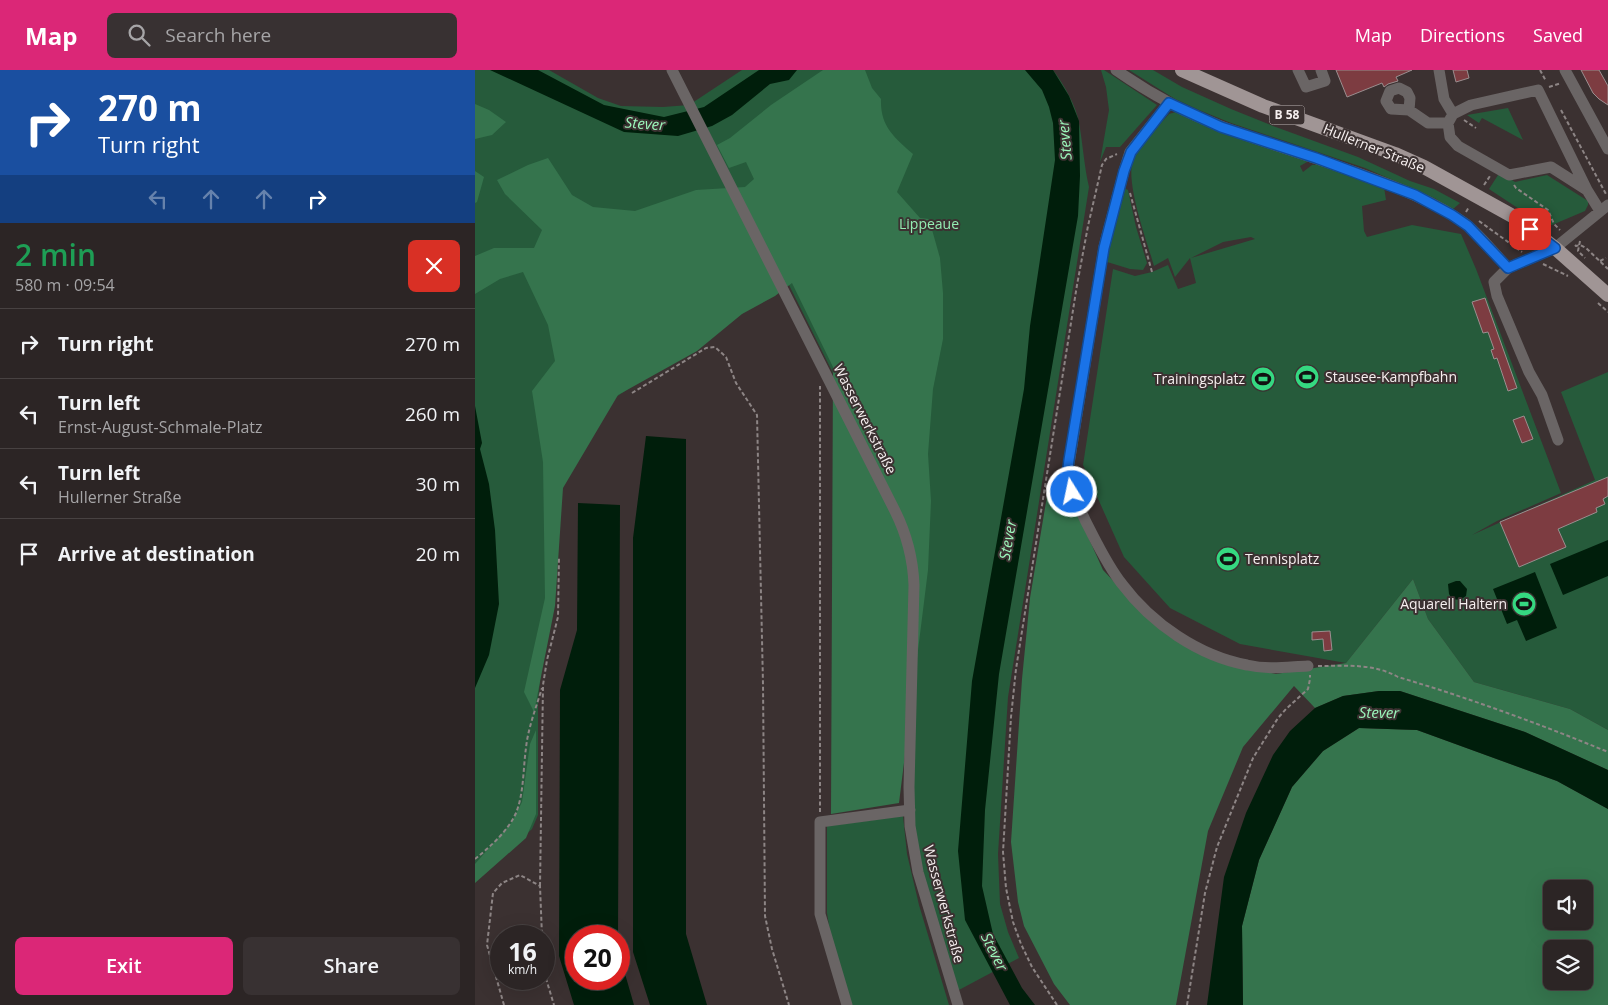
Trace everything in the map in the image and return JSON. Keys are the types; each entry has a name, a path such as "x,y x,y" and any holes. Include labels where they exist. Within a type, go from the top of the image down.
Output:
{"main road":[{"name":"Hullerner Straße","path":"1182,70 1263,106 1395,154 1424,167 1518,219 1555,248 1582,263 1608,295"}],"street":[{"name":"Wasserwerkstraße","path":"672,70 900,522 912,558 915,585 910,810 912,842 918,872 957,1005"},
{"path":"1116,70 1169,103 1221,127 1325,161 1415,195 1468,226 1508,268"},
{"path":"1298,70 1306,87 1325,81 1321,70"},
{"path":"1439,70 1444,99 1450,118 1450,137 1458,146 1509,175 1551,167 1587,190 1604,208 1555,248 1508,268 1494,282 1497,296 1517,347 1542,395 1558,440"},
{"path":"1565,70 1608,148"},
{"path":"1409,110 1428,123 1450,118 1471,106 1538,90 1587,190"},
{"path":"1169,103 1131,152 1124,171 1104,248 1067,476 1072,492 1108,564 1123,585 1160,623 1191,644 1224,660 1248,666 1275,669 1308,666"},
{"path":"847,1005 821,914 820,822 910,810"}],"path":[{"path":"1540,70 1548,87"},
{"path":"1557,104 1608,197"},
{"path":"1057,1005 1032,967 1021,944 1013,922 1006,888 1003,852 1011,717 1016,669 1044,490 1088,226 1102,165 1111,156 1131,152"},
{"path":"1124,171 1152,272"},
{"path":"1484,185 1491,175"},
{"path":"1509,175 1516,188 1548,210 1554,224 1576,246 1580,245 1586,248 1608,269"},
{"path":"1466,212 1469,208"},
{"path":"1475,218 1531,258 1569,277 1582,263 1578,251 1580,245"},
{"path":"1600,261 1606,258"},
{"path":"631,393 706,348 715,347 726,356 736,383 757,415 763,684 765,916 772,949 789,1005"},
{"path":"820,822 820,376 825,373"},
{"path":"1044,490 1050,482 1067,476"},
{"path":"475,859 488,849 504,832 516,814 526,745 543,685 558,617 559,557"},
{"path":"1187,1005 1205,893 1217,847 1253,758 1286,709 1308,689 1310,679 1308,666 1364,666 1388,671 1398,677 1507,713 1608,752"},
{"path":"542,925 540,886 543,685"},
{"path":"504,1005 487,945 493,893 503,883 520,875 540,886"},
{"path":"549,990 554,1005"}],"green space":[{"name":"Lippeaue","path":"475,70 549,70 598,98 621,106 663,107 689,105 742,70 1053,70 1069,95 1077,116 1089,187 1008,697 998,854 1000,904 1008,932 1019,958 957,991 921,876 914,828 914,535 788,283 613,399 560,485 538,700 538,815 532,829 475,880"},
{"path":"823,70 865,70 872,88 881,99 883,117 889,130 913,154 897,192 920,218 929,219 940,258 943,293 943,339 933,389 928,454 931,501 928,570 899,803 831,814 833,367 792,283 775,296 742,314 697,351 618,395 563,488 555,606 534,712 524,692 545,598 543,462 532,391 555,361 548,325 523,272 500,279 475,294 475,256 494,248 534,248 542,230 505,194 497,180 548,158 572,195 593,207 635,211 696,190 745,187 754,179 746,162 729,168 717,145 730,138 771,105"},
{"path":"1101,70 1104,70 1157,105 1120,147 1106,147 1100,162 1109,110 1106,87"},
{"path":"1129,70 1153,70 1182,87 1231,109 1358,157 1410,181 1434,189 1460,203 1452,210 1436,199 1365,168 1231,123 1175,99"},
{"path":"475,104 489,110 506,122 492,135 475,139"},
{"path":"1508,108 1523,140 1482,118 1479,123 1467,115"},
{"name":"Stausee-Kampfbahn","path":"1176,112 1306,159 1307,162 1300,166 1303,172 1312,165 1323,164 1384,187 1386,200 1362,206 1364,231 1367,237 1412,225 1461,234 1561,493 1497,521 1472,535 1595,480 1561,392 1608,372 1608,730 1570,709 1474,682 1428,619 1413,579 1346,663 1240,644 1170,608 1124,557 1083,465 1113,269 1135,276 1152,272 1168,265 1178,289 1196,283 1190,258 1175,277 1168,258 1154,266 1134,197 1131,169 1135,153 1169,114","holes":["1251,237 1255,239 1191,258 1223,242"]},
{"path":"475,171 484,177 477,202 475,203"},
{"path":"1500,172 1515,182 1547,175 1588,201 1588,205 1585,211 1552,225 1545,226 1489,189"},
{"path":"1122,187 1128,190 1136,227 1147,263 1143,270 1130,269 1104,261"},
{"path":"1063,481 1103,570 1154,624 1219,662 1276,674 1346,663 1413,579 1428,619 1474,682 1570,709 1608,730 1608,770 1525,732 1400,691 1379,691 1343,696 1315,708 1294,686 1243,747 1208,831 1176,1005 1070,1005 1054,984 1024,926 1018,902 1011,842 1022,679 1030,598 1049,484"},
{"path":"1359,728 1417,730 1557,781 1608,809 1608,1005 1243,1005 1242,926 1259,860 1292,787 1323,751"},
{"path":"536,730 536,814 526,838 475,883 475,864 512,822 522,802 530,744"},
{"path":"903,816 907,854 919,905 949,1005 852,1005 832,944 827,913 827,826"}],"water":[{"name":"Stever","path":"490,70 538,70 604,105 664,117 704,107 759,70 797,70 789,80 770,84 732,115 712,126 678,136 624,132"},
{"name":"Stever","path":"1025,70 1053,70 1069,96 1079,121 1080,176 1078,216 999,674 985,810 982,886 993,934 1022,988 1035,1005 1010,1005 965,920 958,851 972,681 1024,389 1030,326 1055,160 1053,123 1049,107 1042,90"},
{"path":"475,406 482,443 480,449 489,484 495,530 499,604 489,655 475,688"},
{"path":"646,436 686,439 686,934 707,1005 650,1005 633,952 633,538"},
{"path":"578,503 620,505 618,925 565,925 565,976 559,956 560,690 577,630"},
{"path":"1608,540 1608,576 1563,595 1550,564"},
{"name":"Aquarell Haltern","path":"1535,572 1557,628 1526,641 1517,620 1507,624 1493,589"},
{"path":"1460,581 1467,589 1466,596 1460,600 1452,599 1449,594 1448,584"},
{"name":"Stever","path":"1379,691 1400,691 1525,732 1608,770 1608,809 1557,781 1417,730 1359,728 1323,751 1292,787 1259,860 1242,926 1243,1005 1207,1005 1224,877 1246,813 1273,755 1290,731 1315,708 1343,696"},
{"path":"569,990 630,990 634,1005 574,1005"}],"building":[{"path":"1336,70 1412,70 1396,77 1398,81 1384,87 1382,83 1347,97"},
{"path":"1453,70 1467,70 1469,78 1456,82"},
{"path":"1581,70 1599,70 1608,86 1608,105 1593,93"},
{"path":"1485,298 1517,388 1508,391 1497,358 1494,359 1491,350 1494,349 1488,332 1483,333 1472,302"},
{"path":"1524,416 1533,439 1522,443 1513,420"},
{"path":"1608,477 1608,496 1603,499 1605,504 1596,508 1597,512 1558,529 1566,547 1519,567 1500,522"},
{"path":"1330,631 1332,650 1324,651 1323,639 1312,640 1312,632"}],"place":[{"name":"Stausee-Kampfbahn","path":"1307,377"},
{"name":"Trainingsplatz","path":"1263,379"},
{"name":"Tennisplatz","path":"1228,559"},
{"name":"Aquarell Haltern","path":"1524,604"}],"route":[{"path":"1072,492 1067,476 1069,460 1104,248 1124,171 1131,152 1169,103 1221,127 1316,158 1415,195 1468,226 1508,268 1555,248 1530,229"}]}
